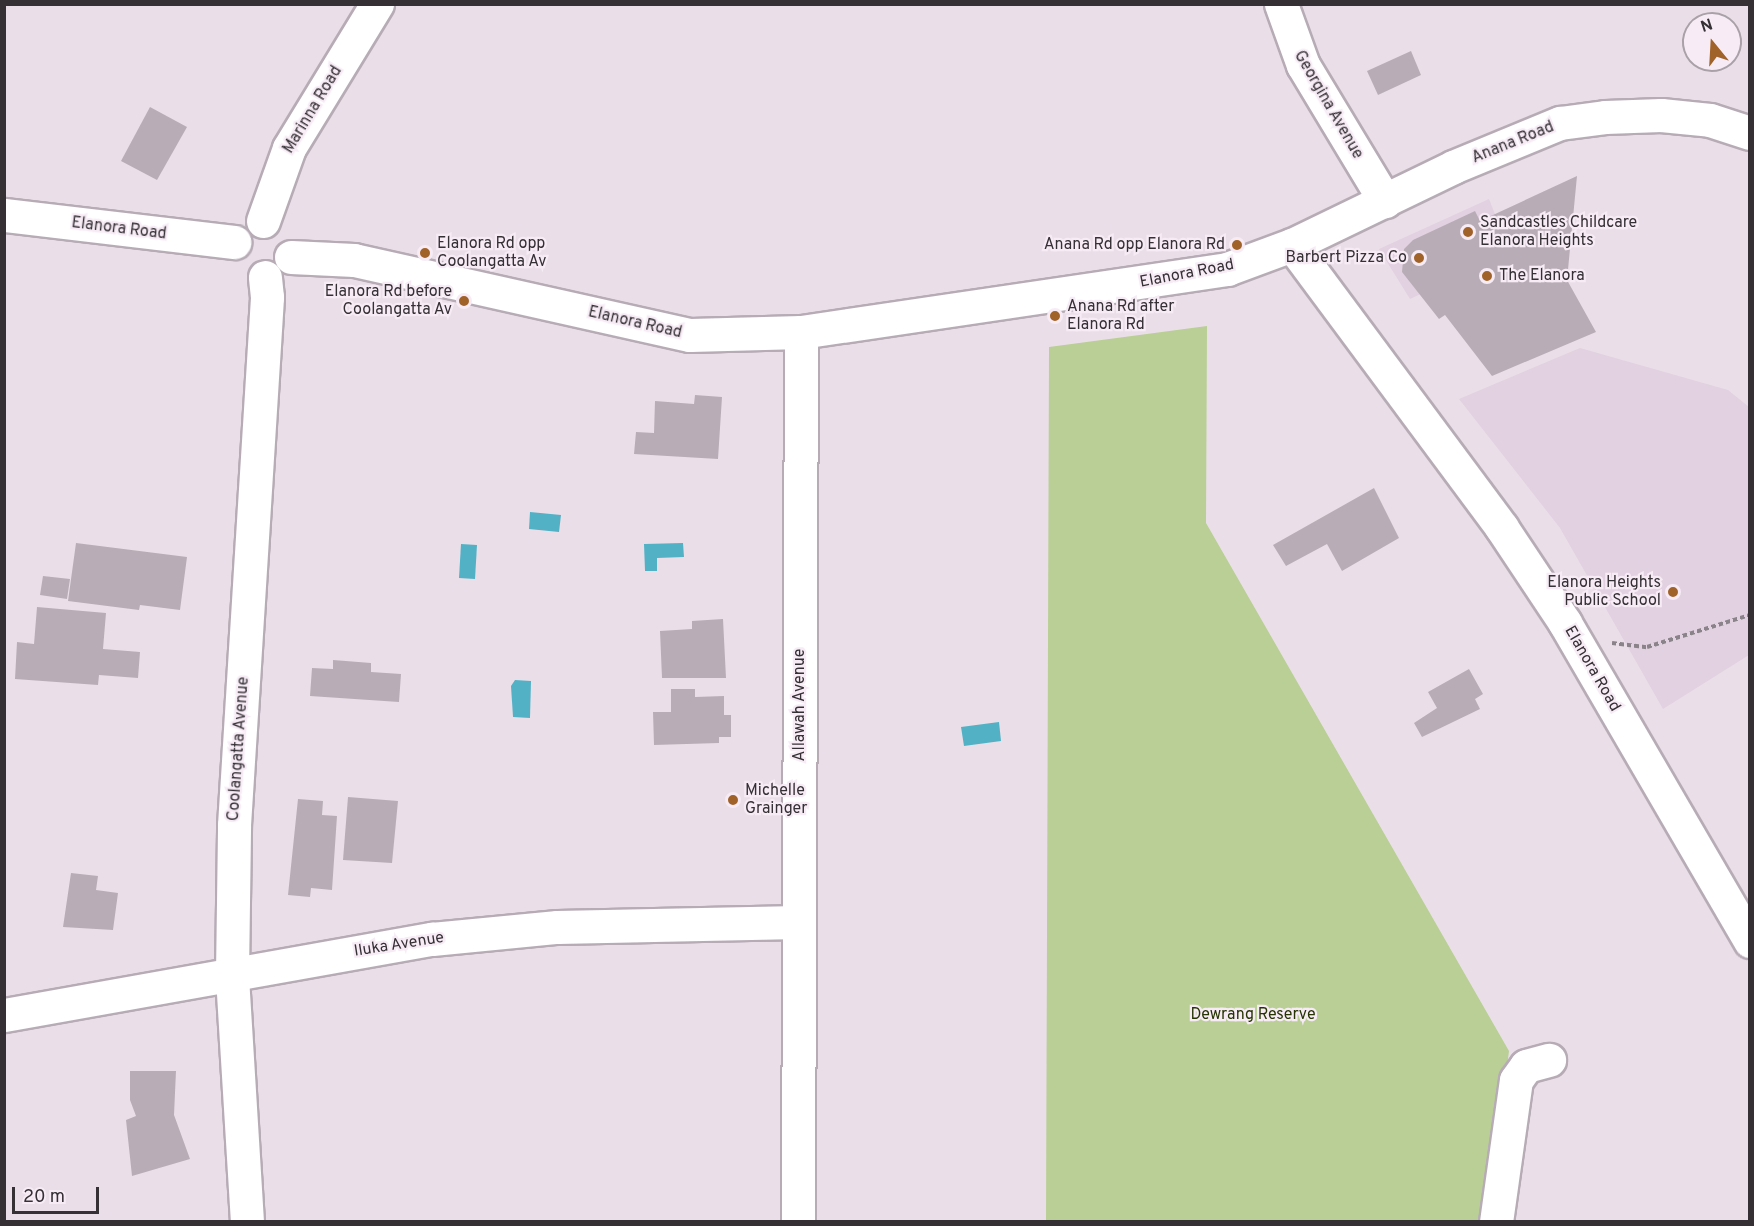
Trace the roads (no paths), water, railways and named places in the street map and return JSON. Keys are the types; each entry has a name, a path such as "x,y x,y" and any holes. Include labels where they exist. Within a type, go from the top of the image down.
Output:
{"street":[{"name":"Marinna Road","path":"263,221 289,148 377,4"},
{"name":"Georgina Avenue","path":"1281,4 1303,65 1384,201"},
{"name":"Anana Road","path":"1292,244 1511,141 1560,123 1661,115 1710,120 1749,133"},
{"name":"Elanora Road","path":"4,215 234,242"},
{"path":"263,221 272,223 287,236 291,256 278,274 265,277 244,267 234,252 234,242 244,226 263,221"},
{"name":"Elanora Road","path":"291,256 354,260 690,335 801,332 894,315 1203,274 1292,244 1502,528 1565,623 1749,941"},
{"name":"Coolangatta Avenue","path":"247,1221 232,974 234,825 265,277"},
{"name":"Allawah Avenue","path":"798,1221 801,332"},
{"name":"Iluka Avenue","path":"4,1015 432,939 556,927 799,922"},
{"path":"1496,1221 1516,1080 1526,1066 1549,1059"}],"water":[{"path":"530,512 561,515 559,532 529,529"},
{"path":"683,543 684,557 657,558 657,571 645,571 644,544"},
{"path":"461,544 477,545 475,579 459,578"},
{"path":"515,680 531,681 530,718 513,717 511,686"},
{"path":"999,722 1001,741 964,746 961,727"}],"place":[{"name":"Sandcastles Childcare Elanora Heights","path":"1468,232"},
{"name":"Anana Rd opp Elanora Rd","path":"1237,245"},
{"name":"Elanora Rd opp Coolangatta Av","path":"425,253"},
{"name":"Barbert Pizza Co","path":"1419,258"},
{"name":"The Elanora","path":"1487,276"},
{"name":"Elanora Rd before Coolangatta Av","path":"464,301"},
{"name":"Anana Rd after Elanora Rd","path":"1055,316"},
{"name":"Elanora Heights Public School","path":"1673,592"},
{"name":"Michelle Grainger","path":"733,800"}],"park label":[{"name":"Dewrang Reserve","path":"1253,1015"}]}
